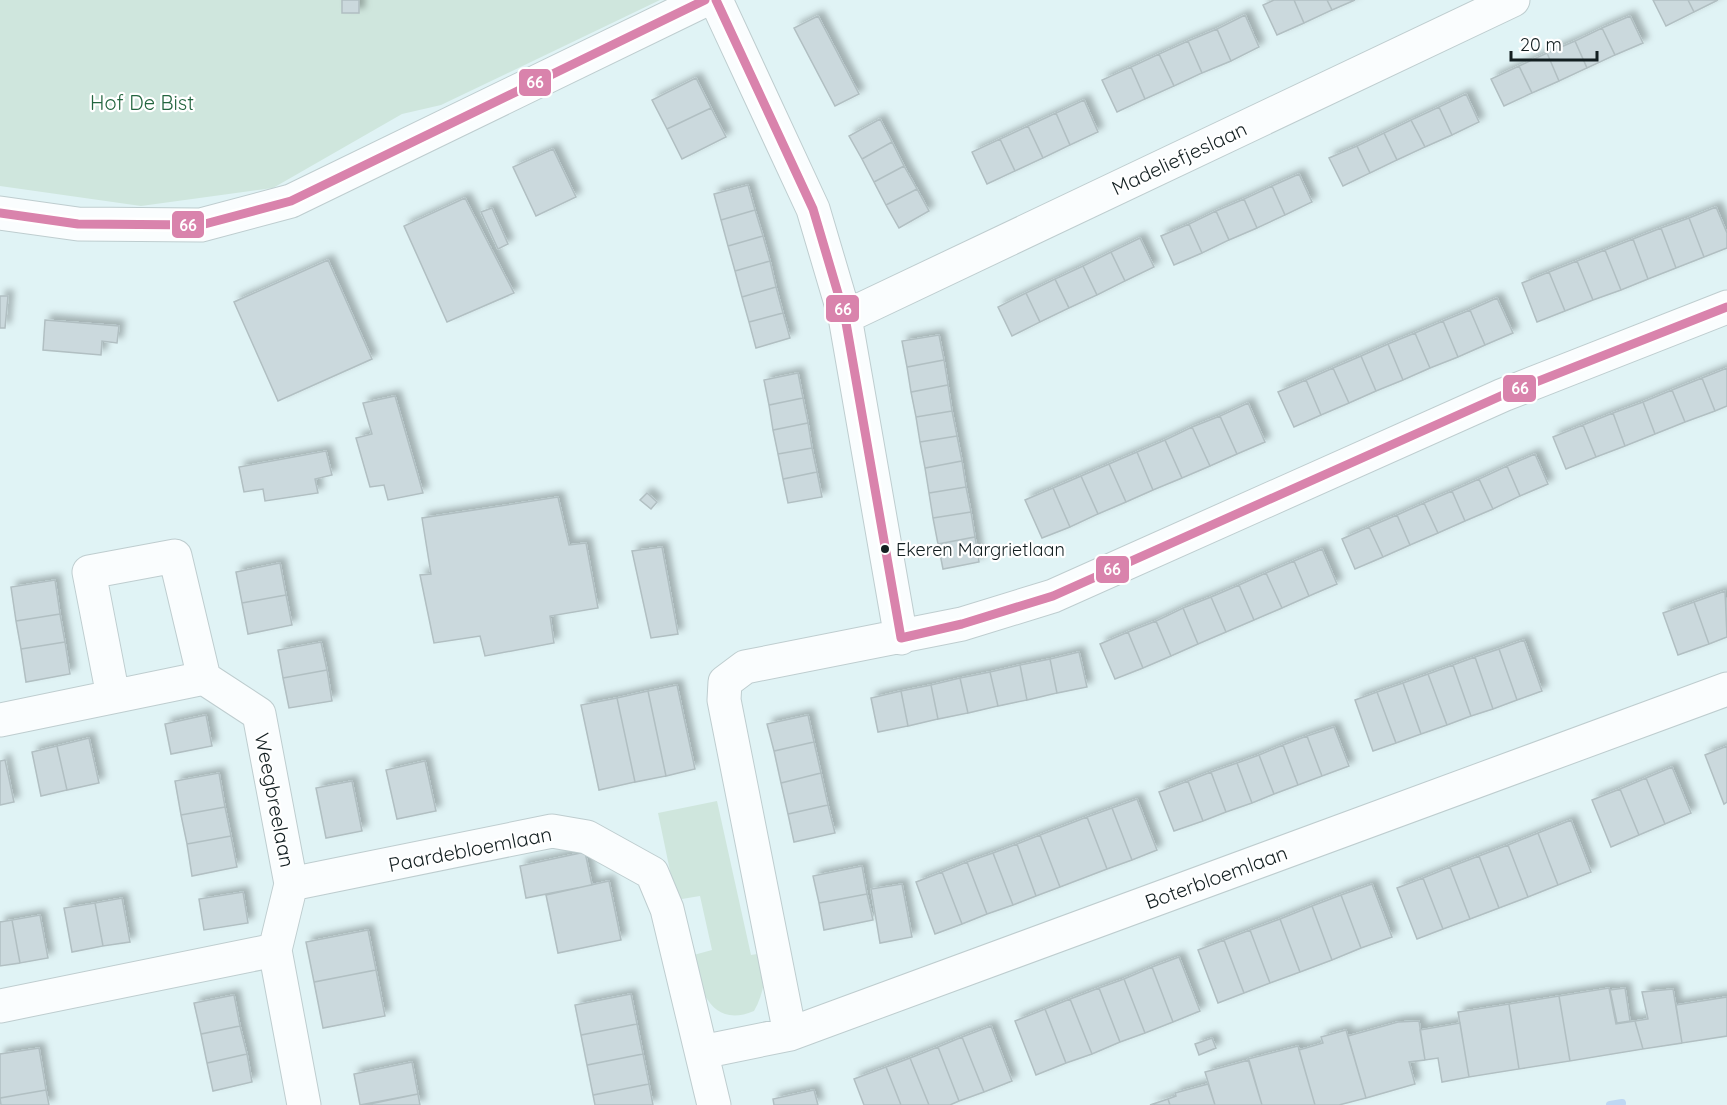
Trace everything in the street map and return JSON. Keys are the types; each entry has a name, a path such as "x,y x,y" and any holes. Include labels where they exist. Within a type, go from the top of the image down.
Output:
{"street":[{"path":"0,213 78,224 201,225 291,201 705,0"},
{"path":"716,0 813,209 845,317 901,638"},
{"name":"Madeliefjeslaan","path":"845,317 1513,0"},
{"path":"790,1034 724,700 725,682 745,667 901,638 962,624 1053,596 1503,395 1727,307"},
{"path":"0,720 204,678 175,556 89,572 113,696"},
{"name":"Weegbreelaan","path":"204,678 259,714 291,884 275,950 304,1105"},
{"name":"Boterbloemlaan","path":"702,1052 790,1034 1727,689"},
{"name":"Paardebloemlaan","path":"291,884 552,831 587,837 652,873 667,909 714,1105"},
{"path":"0,1006 275,950"}],"green space":[{"name":"Hof De Bist","path":"0,0 660,0 441,105 402,114 273,188 141,206 0,186"},
{"path":"717,801 751,955 764,953 765,960 764,983 754,1011 739,1015 727,1015 717,1010 703,993 698,981 690,956 712,950 700,896 676,900 658,813"}],"building":[{"path":"342,0 359,0 359,13 342,13"},
{"path":"1274,0 1294,0 1304,23 1277,35 1263,5"},
{"path":"1294,0 1327,0 1332,10 1304,23"},
{"path":"1327,0 1355,0 1332,10"},
{"path":"1653,0 1688,0 1694,12 1666,26"},
{"path":"1688,0 1718,0 1694,12"},
{"path":"1245,15 1259,47 1231,61 1217,29"},
{"path":"818,16 859,94 835,106 794,28"},
{"path":"1630,16 1643,43 1615,55 1602,28"},
{"path":"1602,28 1615,55 1587,68 1575,41"},
{"path":"1217,29 1231,61 1202,73 1188,41"},
{"path":"1188,41 1202,73 1174,86 1159,54"},
{"path":"1575,41 1587,68 1559,81 1547,53"},
{"path":"1547,53 1559,81 1532,93 1519,66"},
{"path":"1159,54 1174,86 1145,99 1131,67"},
{"path":"1519,66 1532,93 1504,106 1491,79"},
{"path":"1131,67 1145,99 1117,112 1102,80"},
{"path":"696,78 711,108 667,129 652,100"},
{"path":"1466,94 1479,122 1452,135 1439,107"},
{"path":"1084,100 1098,132 1070,145 1056,113"},
{"path":"1439,107 1452,135 1425,147 1411,120"},
{"path":"711,108 726,137 682,159 667,129"},
{"path":"1056,113 1070,145 1043,158 1028,126"},
{"path":"880,119 892,142 862,159 849,136"},
{"path":"1411,120 1425,147 1397,160 1384,133"},
{"path":"1028,126 1043,158 1015,171 1000,139"},
{"path":"1384,133 1397,160 1370,173 1357,146"},
{"path":"1000,139 1015,171 987,184 972,152"},
{"path":"892,142 904,166 874,182 862,159"},
{"path":"1357,146 1370,173 1343,186 1329,158"},
{"path":"553,149 576,197 536,216 513,167"},
{"path":"904,166 917,189 886,205 874,182"},
{"path":"1299,174 1312,202 1285,215 1272,186"},
{"path":"748,185 755,210 721,220 714,194"},
{"path":"1272,186 1285,215 1257,228 1244,199"},
{"path":"917,189 929,211 899,228 886,205"},
{"path":"465,198 514,293 447,322 404,226"},
{"path":"1244,199 1257,228 1229,240 1216,211"},
{"path":"1716,207 1727,233 1727,248 1704,257 1689,218"},
{"path":"492,208 508,244 498,249 481,212"},
{"path":"755,210 763,236 728,246 721,220"},
{"path":"1216,211 1229,240 1202,253 1189,224"},
{"path":"1689,218 1704,257 1676,268 1661,228"},
{"path":"1189,224 1202,253 1174,265 1161,236"},
{"path":"1661,228 1676,268 1648,279 1633,239"},
{"path":"763,236 770,261 735,271 728,246"},
{"path":"1140,238 1154,267 1125,281 1111,252"},
{"path":"1633,239 1648,279 1621,290 1605,250"},
{"path":"1605,250 1621,290 1593,300 1577,261"},
{"path":"1111,252 1125,281 1097,295 1083,266"},
{"path":"328,260 372,359 278,401 234,302"},
{"path":"770,261 776,287 742,297 735,271"},
{"path":"1577,261 1593,300 1565,311 1549,272"},
{"path":"1083,266 1097,295 1069,308 1055,279"},
{"path":"1549,272 1565,311 1537,322 1522,283"},
{"path":"1055,279 1069,308 1040,322 1026,293"},
{"path":"776,287 783,313 749,322 742,297"},
{"path":"1026,293 1040,322 1012,336 998,307"},
{"path":"0,296 8,296 5,328 0,328"},
{"path":"1497,298 1513,333 1485,345 1470,310"},
{"path":"1470,310 1485,345 1458,357 1443,321"},
{"path":"783,313 790,338 756,348 749,322"},
{"path":"45,320 119,326 117,343 102,341 101,355 43,350"},
{"path":"1443,321 1458,357 1430,368 1415,333"},
{"path":"1415,333 1430,368 1403,380 1388,344"},
{"path":"939,335 944,360 907,367 902,341"},
{"path":"1388,344 1403,380 1376,391 1361,356"},
{"path":"1361,356 1376,391 1349,403 1333,368"},
{"path":"944,360 948,385 911,392 907,367"},
{"path":"1333,368 1349,403 1321,415 1306,380"},
{"path":"1727,368 1727,406 1715,411 1702,378"},
{"path":"798,373 803,398 769,405 764,380"},
{"path":"1702,378 1715,411 1685,422 1672,390"},
{"path":"1306,380 1321,415 1294,427 1278,392"},
{"path":"948,385 952,411 916,417 911,392"},
{"path":"1672,390 1685,422 1655,434 1643,402"},
{"path":"395,396 423,493 388,500 384,485 370,487 356,438 372,434 363,403"},
{"path":"803,398 808,423 773,430 769,405"},
{"path":"1643,402 1655,434 1625,446 1613,413"},
{"path":"1248,403 1265,442 1237,454 1220,416"},
{"path":"952,411 957,436 920,442 916,417"},
{"path":"1613,413 1625,446 1596,457 1583,425"},
{"path":"1220,416 1237,454 1210,466 1192,427"},
{"path":"808,423 812,448 778,454 773,430"},
{"path":"1583,425 1596,457 1566,469 1553,437"},
{"path":"1192,427 1210,466 1182,478 1165,440"},
{"path":"957,436 962,461 925,468 920,442"},
{"path":"1165,440 1182,478 1153,490 1137,452"},
{"path":"812,448 817,472 783,479 778,454"},
{"path":"326,451 332,475 315,479 318,493 265,501 263,489 244,492 239,467"},
{"path":"1137,452 1153,490 1126,502 1109,464"},
{"path":"1535,454 1548,484 1520,496 1507,466"},
{"path":"962,461 966,487 929,493 925,468"},
{"path":"1109,464 1126,502 1098,514 1081,476"},
{"path":"1507,466 1520,496 1493,509 1479,479"},
{"path":"817,472 822,497 788,503 783,479"},
{"path":"1081,476 1098,514 1070,527 1053,488"},
{"path":"1479,479 1493,509 1465,521 1452,491"},
{"path":"966,487 971,512 933,518 929,493"},
{"path":"1053,488 1070,527 1042,538 1025,500"},
{"path":"1452,491 1465,521 1438,533 1424,503"},
{"path":"647,493 657,502 651,509 640,500"},
{"path":"558,497 569,545 586,543 598,608 550,616 554,643 485,656 480,636 434,643 420,575 431,574 422,518"},
{"path":"1424,503 1438,533 1410,545 1397,515"},
{"path":"971,512 975,537 938,544 933,518"},
{"path":"1397,515 1410,545 1383,557 1369,527"},
{"path":"1369,527 1383,557 1355,569 1342,539"},
{"path":"975,537 979,562 943,569 938,544"},
{"path":"662,547 678,634 651,638 632,551"},
{"path":"1322,549 1337,584 1309,596 1294,561"},
{"path":"1294,561 1309,596 1282,608 1266,573"},
{"path":"280,563 286,595 242,603 236,572"},
{"path":"1266,573 1282,608 1254,620 1239,585"},
{"path":"55,580 60,614 16,621 11,587"},
{"path":"1239,585 1254,620 1226,632 1211,597"},
{"path":"1725,591 1727,637 1709,644 1694,602"},
{"path":"286,595 292,625 248,634 242,603"},
{"path":"1211,597 1226,632 1198,644 1183,608"},
{"path":"1694,602 1709,644 1678,655 1663,613"},
{"path":"1183,608 1198,644 1171,656 1156,621"},
{"path":"60,614 65,642 21,649 16,621"},
{"path":"1156,621 1171,656 1143,668 1128,632"},
{"path":"1128,632 1143,668 1115,679 1100,644"},
{"path":"1524,640 1542,691 1517,700 1499,649"},
{"path":"65,642 70,674 26,682 21,649"},
{"path":"321,642 327,670 283,678 278,650"},
{"path":"1499,649 1517,700 1493,709 1475,657"},
{"path":"1079,652 1087,687 1057,693 1050,659"},
{"path":"1475,657 1493,709 1471,716 1453,665"},
{"path":"1050,659 1057,693 1027,700 1020,665"},
{"path":"1020,665 1027,700 998,706 990,672"},
{"path":"1453,665 1471,716 1447,725 1428,674"},
{"path":"327,670 332,701 289,708 283,678"},
{"path":"990,672 998,706 968,713 960,678"},
{"path":"1428,674 1447,725 1421,734 1403,683"},
{"path":"960,678 968,713 938,719 931,685"},
{"path":"1403,683 1421,734 1396,743 1377,692"},
{"path":"677,685 695,769 666,776 648,691"},
{"path":"931,685 938,719 908,726 901,691"},
{"path":"648,691 666,776 635,782 617,698"},
{"path":"901,691 908,726 878,732 871,698"},
{"path":"1377,692 1396,743 1373,751 1355,700"},
{"path":"617,698 635,782 599,790 581,705"},
{"path":"206,715 212,746 171,754 165,724"},
{"path":"808,715 814,742 774,751 767,724"},
{"path":"1334,727 1349,766 1322,776 1307,736"},
{"path":"1307,736 1322,776 1298,785 1283,745"},
{"path":"89,738 99,783 67,790 57,746"},
{"path":"814,742 821,773 781,783 774,751"},
{"path":"1283,745 1298,785 1274,794 1259,755"},
{"path":"57,746 67,790 41,796 32,752"},
{"path":"1727,746 1727,802 1724,804 1705,755"},
{"path":"1259,755 1274,794 1252,803 1237,763"},
{"path":"5,760 14,802 0,805 0,761"},
{"path":"425,761 436,811 397,819 386,770"},
{"path":"1237,763 1252,803 1226,812 1211,772"},
{"path":"1672,767 1691,813 1665,824 1646,778"},
{"path":"1211,772 1226,812 1203,821 1188,781"},
{"path":"219,773 225,807 181,815 175,781"},
{"path":"821,773 828,805 788,814 781,783"},
{"path":"1646,778 1665,824 1639,835 1620,789"},
{"path":"352,781 362,831 326,838 316,788"},
{"path":"1188,781 1203,821 1174,831 1159,792"},
{"path":"1620,789 1639,835 1611,847 1592,800"},
{"path":"1137,799 1157,850 1132,860 1112,808"},
{"path":"828,805 835,833 794,842 788,814"},
{"path":"225,807 231,836 187,844 181,815"},
{"path":"1112,808 1132,860 1107,869 1087,817"},
{"path":"1087,817 1107,869 1060,887 1040,835"},
{"path":"1571,820 1591,872 1558,885 1538,833"},
{"path":"1538,833 1558,885 1528,897 1508,845"},
{"path":"1040,835 1060,887 1036,896 1017,844"},
{"path":"231,836 237,867 192,876 187,844"},
{"path":"1017,844 1036,896 1013,905 993,853"},
{"path":"1508,845 1528,897 1499,908 1479,856"},
{"path":"585,852 592,885 526,898 520,866"},
{"path":"993,853 1013,905 987,914 967,862"},
{"path":"1479,856 1499,908 1470,919 1450,867"},
{"path":"967,862 987,914 962,924 942,872"},
{"path":"862,866 867,894 819,903 813,876"},
{"path":"1450,867 1470,919 1443,929 1423,878"},
{"path":"942,872 962,924 935,934 916,882"},
{"path":"1423,878 1443,929 1417,939 1397,888"},
{"path":"609,881 621,940 558,953 546,895"},
{"path":"902,884 912,937 880,943 871,889"},
{"path":"1372,884 1392,937 1361,948 1341,895"},
{"path":"243,892 248,923 204,930 199,899"},
{"path":"867,894 873,920 824,930 819,903"},
{"path":"1341,895 1361,948 1332,960 1312,906"},
{"path":"122,898 130,942 103,946 95,903"},
{"path":"95,903 103,946 72,952 64,908"},
{"path":"1312,906 1332,960 1300,972 1280,919"},
{"path":"40,915 48,958 20,963 12,920"},
{"path":"1280,919 1300,972 1270,983 1250,930"},
{"path":"12,920 20,963 0,966 0,922"},
{"path":"368,930 376,970 314,982 306,942"},
{"path":"1250,930 1270,983 1244,993 1224,940"},
{"path":"1224,940 1244,993 1218,1003 1198,950"},
{"path":"1179,957 1200,1011 1173,1022 1152,967"},
{"path":"1152,967 1173,1022 1145,1033 1124,979"},
{"path":"376,970 385,1016 323,1028 314,982"},
{"path":"1124,979 1145,1033 1120,1042 1099,988"},
{"path":"1099,988 1120,1042 1092,1054 1070,999"},
{"path":"1609,988 1616,1024 1635,1021 1643,1049 1570,1061 1559,996"},
{"path":"1625,988 1630,1021 1617,1023 1610,990"},
{"path":"1673,989 1682,1043 1643,1049 1635,1021 1648,1019 1642,992"},
{"path":"631,994 637,1024 581,1035 575,1005"},
{"path":"234,995 240,1026 201,1034 194,1003"},
{"path":"1559,996 1570,1061 1519,1069 1509,1004"},
{"path":"1727,997 1727,1036 1682,1043 1676,1005"},
{"path":"1070,999 1092,1054 1066,1063 1045,1009"},
{"path":"1509,1004 1519,1069 1469,1077 1458,1012"},
{"path":"1045,1009 1066,1063 1036,1075 1015,1021"},
{"path":"1419,1021 1425,1060 1409,1062 1415,1084 1366,1098 1348,1036 1398,1022"},
{"path":"1460,1023 1469,1077 1442,1082 1438,1058 1425,1060 1420,1030"},
{"path":"637,1024 643,1054 587,1065 581,1035"},
{"path":"240,1026 247,1054 207,1063 201,1034"},
{"path":"991,1026 1012,1081 984,1092 962,1037"},
{"path":"1346,1030 1366,1098 1339,1105 1315,1105 1299,1050 1323,1043 1321,1037"},
{"path":"962,1037 984,1092 959,1101 938,1047"},
{"path":"1212,1038 1216,1048 1199,1055 1195,1044"},
{"path":"1298,1046 1315,1105 1262,1105 1248,1059"},
{"path":"938,1047 959,1101 950,1105 929,1105 910,1058"},
{"path":"39,1048 46,1090 0,1098 0,1054"},
{"path":"247,1054 252,1082 213,1091 207,1063"},
{"path":"643,1054 649,1084 593,1095 587,1065"},
{"path":"910,1058 929,1105 901,1105 886,1067"},
{"path":"1249,1060 1262,1105 1215,1105 1205,1072"},
{"path":"412,1062 418,1094 360,1105 354,1074"},
{"path":"886,1067 901,1105 864,1105 854,1079"},
{"path":"649,1084 653,1105 595,1105 593,1095"},
{"path":"1208,1084 1215,1105 1170,1105 1168,1099 1176,1096 1175,1093"},
{"path":"46,1090 49,1105 1,1105 0,1098"},
{"path":"814,1090 818,1105 774,1105 773,1099"},
{"path":"418,1094 420,1105 365,1105"},
{"path":"1168,1099 1170,1105 1150,1105"}],"waterway":[{"path":"1610,1105 1622,1103"}],"transit line":[{"name":"66","path":"0,213 78,224 201,225 291,201 705,0"},
{"name":"66","path":"716,0 813,209 845,317 901,638"},
{"name":"66","path":"901,638 962,624 1053,596 1503,395 1727,307"}],"place":[{"name":"Ekeren Margrietlaan","path":"885,549"}]}
